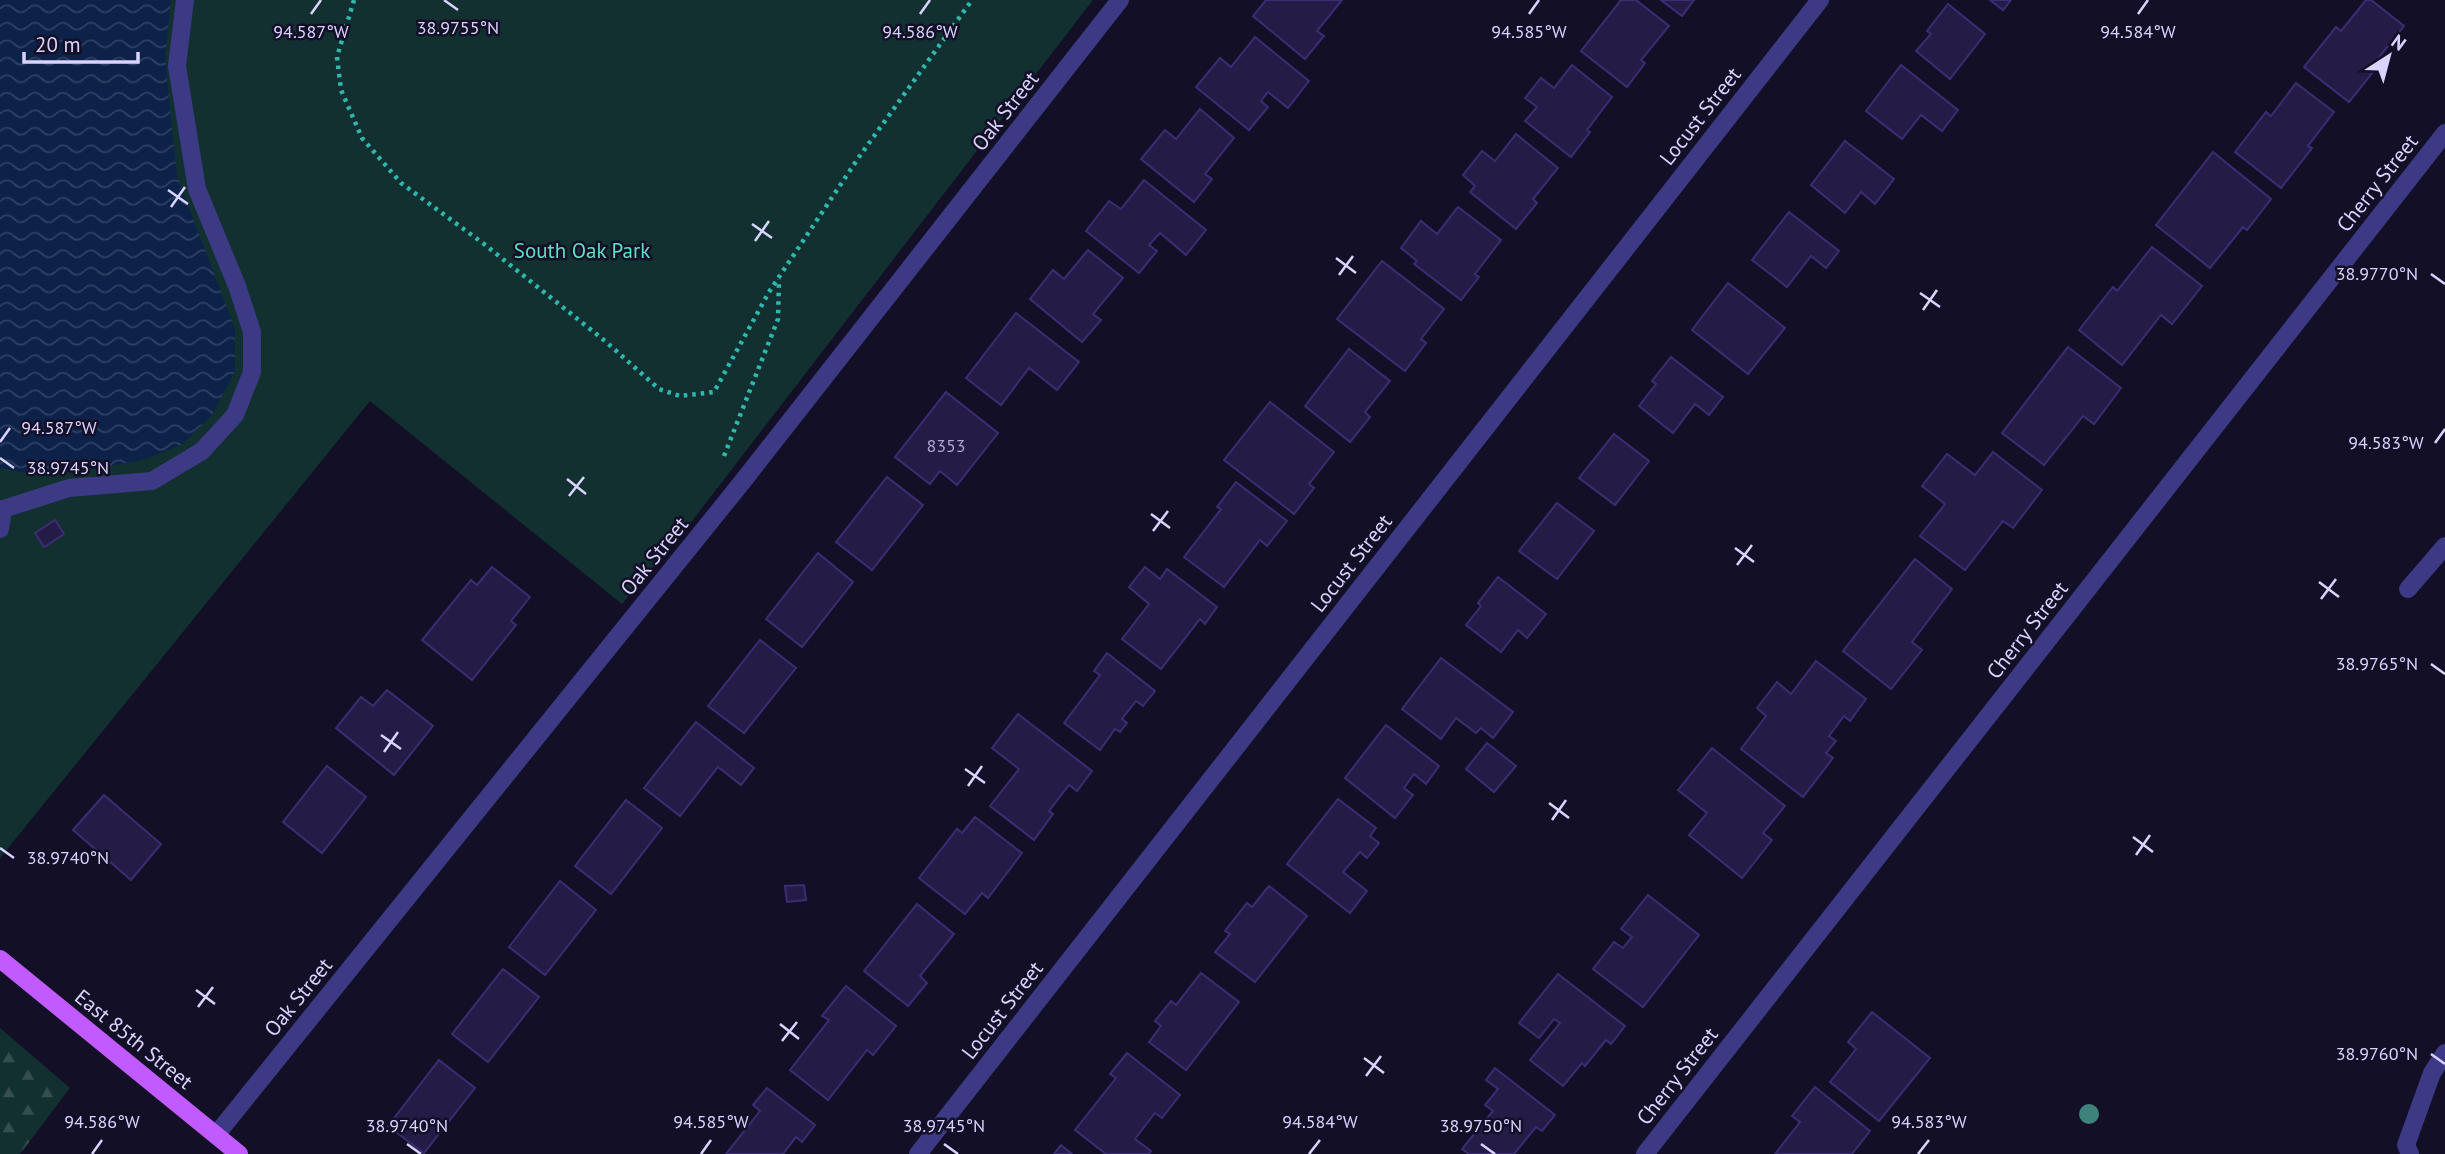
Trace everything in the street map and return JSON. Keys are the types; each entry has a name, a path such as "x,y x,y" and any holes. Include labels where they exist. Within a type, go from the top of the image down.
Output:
{"main road":[{"name":"East 85th Street","path":"0,960 239,1154"}],"street":[{"path":"0,529 2,507 69,488 152,481 202,451 235,415 252,373 252,332 237,286 197,188 177,66 185,0"},
{"name":"Oak Street","path":"216,1135 743,481 1120,0"},
{"name":"Locust Street","path":"918,1154 1820,0"},
{"name":"Cherry Street","path":"1645,1154 2445,134"},
{"path":"2408,589 2445,546"},
{"path":"2410,1154 2406,1145 2432,1073 2445,1053"}],"path":[{"path":"354,0 337,57 341,90 362,138 401,183 484,244 605,341 659,389 680,396 714,392 779,277 859,157 972,0"},
{"path":"743,481 721,464 778,319 779,277"}],"green space":[{"name":"South Oak Park","path":"0,0 1093,0 692,521 622,604 370,401 0,858"},
{"path":"0,1028 70,1088 20,1154 0,1154"}],"water":[{"path":"0,0 171,0 165,58 177,176 235,329 235,371 212,415 183,444 143,460 81,471 38,475 0,468"}],"building":[{"path":"1266,0 1342,0 1317,31 1324,36 1305,59 1253,16"},
{"path":"1621,0 1636,0 1669,26 1641,60 1645,63 1627,87 1581,51"},
{"path":"1661,0 1694,0 1682,16"},
{"path":"1990,0 2011,0 2003,10"},
{"path":"2366,0 2371,0 2404,26 2377,60 2380,63 2349,102 2304,67 2336,27 2341,31"},
{"path":"1948,4 1985,34 1950,79 1916,51 1931,34 1927,31"},
{"path":"1255,37 1309,81 1288,108 1268,92 1261,101 1268,107 1249,130 1196,87 1220,58 1231,67"},
{"path":"1572,65 1612,97 1571,157 1525,121 1537,107 1525,98 1541,78 1554,88"},
{"path":"1901,65 1958,110 1942,131 1921,115 1902,139 1866,111"},
{"path":"2296,83 2334,112 2308,146 2312,148 2281,188 2235,152 2266,112 2271,116"},
{"path":"1200,109 1234,138 1205,174 1212,179 1194,202 1141,159 1165,130 1176,139"},
{"path":"1516,134 1558,168 1533,199 1537,203 1516,229 1470,192 1475,186 1463,175 1482,151 1495,161"},
{"path":"1845,141 1894,179 1875,204 1861,192 1845,213 1811,185"},
{"path":"2213,152 2271,199 2247,230 2243,227 2210,268 2156,225"},
{"path":"1144,180 1206,230 1186,255 1160,233 1149,245 1157,251 1139,273 1086,231 1109,201 1121,209"},
{"path":"1458,207 1501,240 1475,274 1479,277 1461,300 1414,264 1417,261 1401,248 1421,221 1437,234"},
{"path":"1789,212 1839,251 1826,268 1811,256 1787,287 1752,260"},
{"path":"2152,247 2202,286 2172,324 2161,315 2122,365 2079,330 2113,287 2117,291"},
{"path":"1088,250 1123,278 1093,314 1101,320 1082,342 1030,299 1053,270 1064,279"},
{"path":"1382,261 1444,309 1421,339 1426,343 1405,371 1337,319"},
{"path":"1728,283 1785,328 1748,374 1692,330"},
{"path":"1016,313 1079,362 1057,390 1029,368 1001,405 966,378"},
{"path":"2068,347 2121,388 2094,424 2083,416 2044,465 2002,433"},
{"path":"1349,349 1390,381 1365,412 1370,417 1350,442 1305,406"},
{"path":"1671,357 1723,397 1709,415 1695,404 1673,433 1639,406 1656,384 1652,381"},
{"path":"946,392 998,433 957,485 940,471 930,484 895,457"},
{"path":"1270,402 1334,452 1309,484 1314,488 1294,514 1224,460"},
{"path":"1614,434 1649,461 1615,505 1579,478"},
{"path":"1993,452 2042,490 2013,528 2003,521 1965,570 1920,536 1945,504 1922,486 1947,454 1975,475"},
{"path":"887,477 923,505 872,570 836,542"},
{"path":"1236,482 1287,521 1267,546 1260,540 1224,587 1184,557 1221,509 1217,507"},
{"path":"1557,503 1594,531 1557,579 1519,551"},
{"path":"55,520 64,534 44,547 35,533"},
{"path":"818,553 853,582 802,647 766,619"},
{"path":"1915,559 1952,589 1912,642 1922,650 1891,689 1843,651"},
{"path":"492,567 530,597 511,621 516,625 472,680 422,640 471,580 477,585"},
{"path":"1145,567 1160,579 1167,569 1217,607 1205,624 1200,619 1161,669 1122,639 1149,604 1129,587"},
{"path":"1498,577 1546,614 1527,638 1518,630 1501,652 1466,625 1481,606 1478,603"},
{"path":"760,640 796,668 744,733 708,706"},
{"path":"1107,653 1155,691 1143,706 1136,701 1122,719 1127,723 1120,732 1115,729 1100,750 1064,723 1100,675 1094,671"},
{"path":"1441,658 1513,712 1493,738 1481,728 1476,733 1456,718 1441,739 1402,709"},
{"path":"1816,661 1866,699 1850,721 1844,716 1829,736 1836,741 1826,753 1833,758 1803,797 1741,749 1766,716 1757,708 1777,682 1791,694"},
{"path":"387,690 433,726 394,775 336,728 361,697 373,706"},
{"path":"1018,714 1092,771 1077,791 1069,785 1049,811 1053,814 1034,840 990,806 1019,769 992,748"},
{"path":"696,722 754,768 741,785 718,767 680,816 644,788"},
{"path":"1386,725 1439,766 1426,784 1414,774 1404,788 1413,795 1395,818 1345,778"},
{"path":"1487,743 1516,766 1494,792 1466,769"},
{"path":"1712,748 1785,806 1763,833 1772,840 1742,878 1689,835 1707,813 1678,790"},
{"path":"327,766 366,797 322,853 283,822"},
{"path":"104,795 161,844 131,880 73,830"},
{"path":"1338,799 1376,828 1370,836 1379,843 1367,858 1360,852 1343,872 1367,891 1350,913 1287,864"},
{"path":"626,800 662,828 611,894 575,866"},
{"path":"975,817 1022,853 988,898 982,893 965,914 919,878 957,829 962,833"},
{"path":"560,881 596,910 545,975 509,947"},
{"path":"804,885 806,900 787,902 785,886"},
{"path":"1269,886 1307,916 1255,982 1215,952 1230,934 1225,931 1247,903 1252,907"},
{"path":"1648,895 1699,935 1643,1007 1593,969 1614,942 1623,948 1632,937 1621,929"},
{"path":"917,904 954,934 920,976 927,983 908,1006 864,971"},
{"path":"503,969 539,997 488,1062 452,1034"},
{"path":"1201,973 1239,1002 1186,1070 1149,1042 1161,1026 1155,1021 1171,1001 1176,1005"},
{"path":"1558,974 1625,1026 1611,1044 1606,1040 1585,1066 1582,1063 1563,1086 1530,1060 1560,1023 1554,1019 1539,1038 1519,1023"},
{"path":"846,986 896,1026 873,1055 867,1050 828,1100 790,1070 829,1020 822,1016"},
{"path":"1872,1012 1930,1058 1879,1121 1830,1082 1856,1049 1848,1042"},
{"path":"1127,1053 1180,1095 1162,1118 1155,1113 1135,1139 1151,1151 1149,1154 1106,1154 1075,1130 1116,1078 1110,1074"},
{"path":"439,1060 475,1088 424,1153 388,1126"},
{"path":"1495,1068 1555,1115 1542,1131 1536,1127 1514,1154 1469,1154 1462,1149 1493,1111 1485,1105 1498,1089 1486,1080"},
{"path":"1815,1087 1870,1131 1852,1154 1775,1154 1800,1122 1792,1116"},
{"path":"767,1088 815,1125 802,1142 796,1137 783,1154 726,1154 760,1111 753,1105"},
{"path":"1061,1145 1072,1154 1054,1154"}]}
